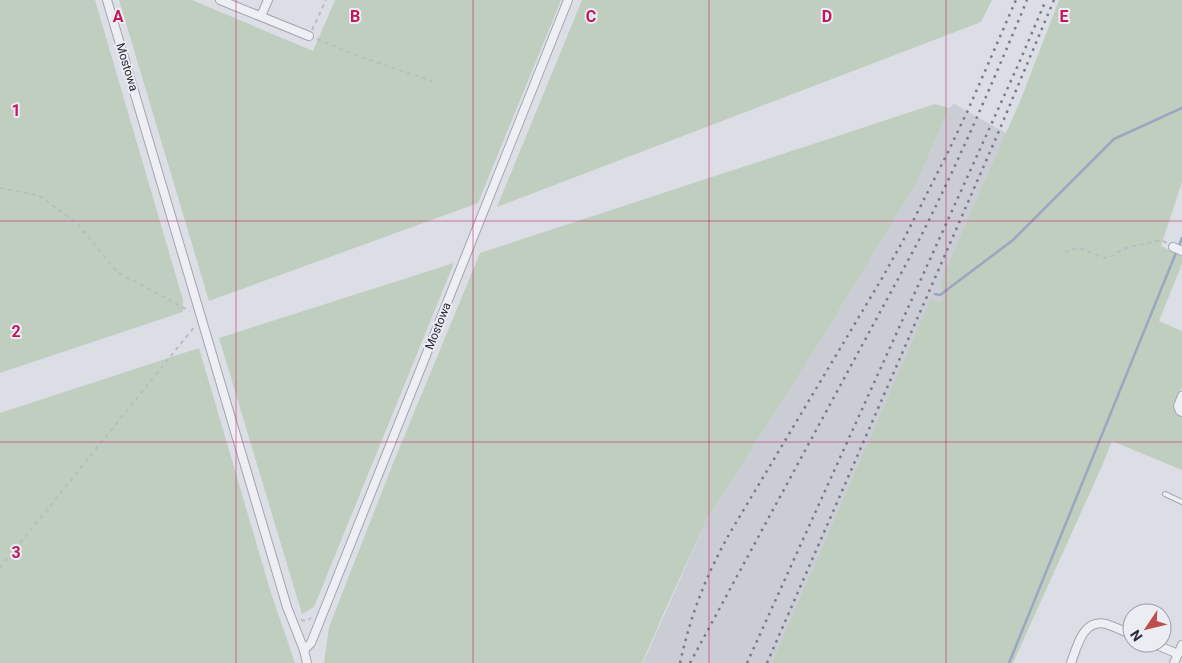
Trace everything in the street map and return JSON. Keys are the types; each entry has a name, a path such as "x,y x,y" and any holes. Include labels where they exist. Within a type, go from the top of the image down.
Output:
{"street":[{"name":"Mostowa","path":"106,0 287,607 308,663"},
{"path":"220,0 309,36"},
{"path":"261,16 268,0"},
{"name":"Mostowa","path":"304,650 311,643 568,0"},
{"path":"1173,247 1181,251"},
{"path":"1182,396 1178,406 1182,412"},
{"path":"1071,663 1082,634 1093,624 1107,624 1122,631"},
{"path":"1174,663 1182,644"},
{"path":"1172,651 1178,654"}],"lane":[{"path":"1165,494 1182,502"}],"path":[{"path":"326,0 309,36 361,57 432,81"},
{"path":"0,188 38,194 77,223 117,272 202,318 0,568"},
{"path":"1065,252 1079,248 1108,258 1123,249 1161,240 1173,247"},
{"path":"296,617 302,621 322,615"}],"shaded area":[{"path":"954,104 1013,137 967,252 787,663 643,663 706,521 826,332 918,180 949,108"}],"green space":[{"path":"0,0 95,0 183,300 183,312 0,373"},
{"path":"119,0 192,0 313,51 335,0 561,0 478,203 209,301"},
{"path":"582,0 992,0 981,22 497,207"},
{"path":"1059,0 1182,0 1182,182 1161,246 1182,256 1182,264 1159,321 1182,331 1182,387 1174,406 1179,414 1182,415 1182,470 1112,441 1013,663 772,663 931,299 941,304 943,300 941,281 1021,99"},
{"path":"935,104 949,108 918,180 826,332 706,521 642,663 324,663 329,627 392,466 480,253"},
{"path":"454,263 314,607 302,614 219,338"},
{"path":"199,348 271,593 295,663 0,663 0,413"}],"waterway":[{"path":"935,294 940,295 1013,240 1114,139 1182,108"},
{"path":"1009,663 1182,238"}],"railway":[{"path":"680,663 695,609 716,559 905,237 968,110 1016,0"},
{"path":"690,663 918,242 975,122 1027,0"},
{"path":"747,663 1046,0"},
{"path":"767,663 996,138 1054,0"}]}
